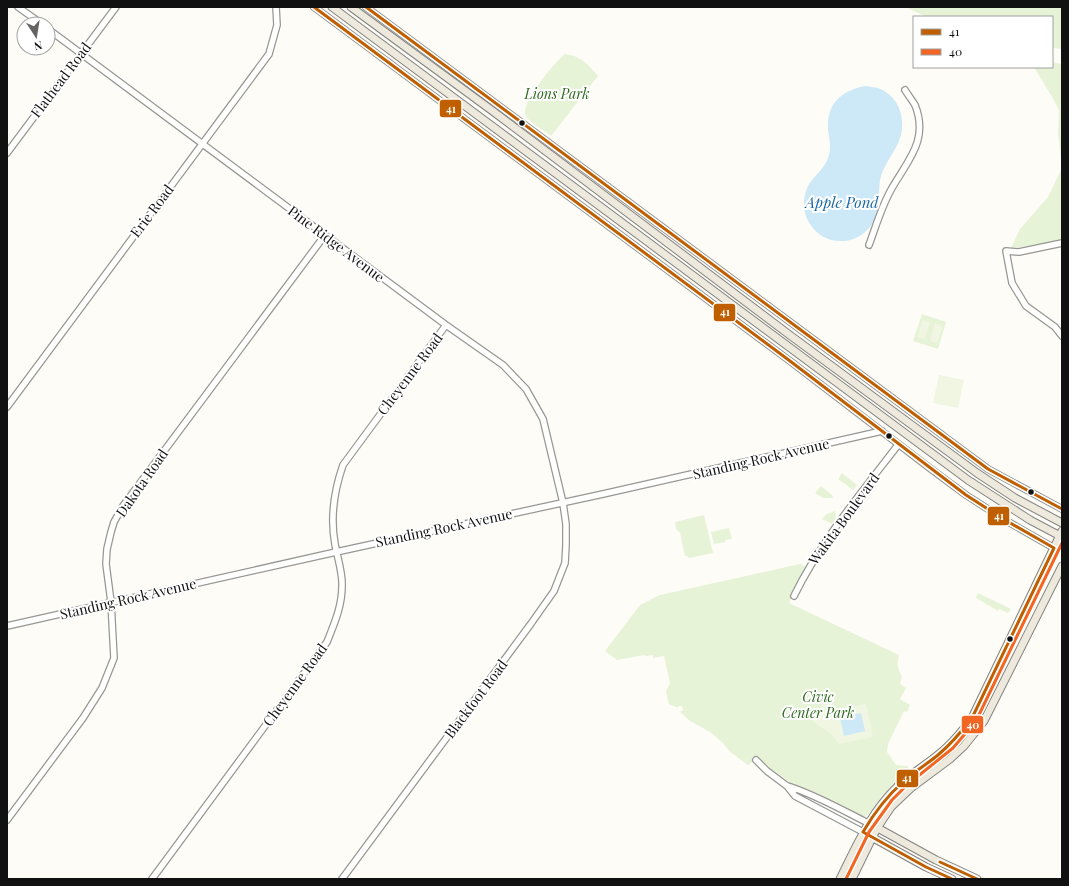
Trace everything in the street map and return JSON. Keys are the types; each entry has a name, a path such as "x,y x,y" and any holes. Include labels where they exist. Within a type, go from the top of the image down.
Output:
{"main road":[{"path":"332,7 968,480 1030,520 1061,535 972,718 962,732 946,749 912,774 876,811 863,832 840,879"},
{"path":"351,7 494,112 977,474 1015,498 1062,523"},
{"path":"852,879 872,837 891,807 910,788 960,751 984,721 1062,566"},
{"path":"868,823 936,860 976,879"},
{"path":"863,832 926,867 952,879"}],"street":[{"path":"18,7 31,16"},
{"name":"Flathead Road","path":"7,153 116,7"},
{"name":"Erie Road","path":"7,407 269,54 277,25 276,7"},
{"path":"314,7 784,357 882,431 898,445 966,495 1054,548"},
{"path":"366,7 988,469 1062,509"},
{"name":"Pine Ridge Avenue","path":"56,35 325,236 503,366 526,389 543,419 563,503"},
{"path":"870,245 885,202 916,148 919,132 918,120 914,105 905,90"},
{"name":"Dakota Road","path":"7,820 83,718 102,688 114,658 111,602 106,564 107,549 114,522 123,506 325,236"},
{"path":"1062,243 1019,252 1006,251 1012,283 1026,306 1055,327 1062,336"},
{"name":"Cheyenne Road","path":"152,879 327,642 338,615 342,585 333,527 336,486 344,465 446,325"},
{"name":"Standing Rock Avenue","path":"7,626 882,431"},
{"name":"Wakita Boulevard","path":"794,596 806,572 837,525 898,445"},
{"name":"Blackfoot Road","path":"342,879 554,591 565,563 566,524 563,503"},
{"path":"756,760 767,771 788,786 820,798 868,823"},
{"path":"788,786 795,796 863,832"}],"green space":[{"path":"905,7 1062,7 1062,49 1053,48 1053,16 925,16"},
{"name":"Lions Park","path":"565,54 584,61 598,76 551,136 528,119 525,110 539,84"},
{"path":"1053,62 1062,64 1062,168 1058,132 1059,111 1035,68 1053,68"},
{"path":"1062,168 1062,240 1045,244 1011,248 1020,229 1048,197"},
{"path":"922,314 946,322 938,349 913,341"},
{"path":"923,320 930,322 925,339 917,337"},
{"path":"935,323 943,326 937,343 930,341"},
{"path":"939,375 964,380 958,408 933,403"},
{"path":"842,473 857,485 853,490 838,479"},
{"path":"821,486 832,495 833,498 823,498 815,493"},
{"path":"835,511 836,519 832,524 822,519 825,515"},
{"path":"704,515 713,553 689,558 685,556 680,533 676,529 675,522"},
{"path":"729,528 732,539 714,544 711,532"},
{"name":"Civic Center Park","path":"800,564 806,567 789,603 899,655 898,666 902,676 900,684 906,688 900,699 910,705 907,712 904,711 888,744 887,752 896,765 907,766 911,770 895,782 881,797 868,815 860,816 794,785 764,764 760,769 752,762 748,765 729,751 723,743 710,732 690,721 680,712 683,710 682,706 678,706 678,708 669,704 666,691 670,683 664,656 653,658 653,655 644,655 617,660 605,651 640,605 660,595"},
{"path":"978,593 1011,609 1008,613 999,609 998,611 976,598"},
{"path":"826,697 832,701 832,704 835,706 836,710 866,704 873,737 839,744 831,734 812,721"}],"water":[{"name":"Apple Pond","path":"866,86 878,88 892,97 900,110 902,118 901,133 899,141 881,176 878,209 870,227 854,239 847,241 831,240 823,237 807,220 804,210 805,194 809,184 828,158 830,147 828,119 830,111 838,99 844,94"},
{"path":"844,712 846,716 861,713 865,731 844,736 839,713"}],"transit line":[{"name":"41","path":"314,7 790,361 966,495 1005,520 1054,548 972,718 943,751 908,777 886,799 876,811 863,832 926,867 952,879"},
{"name":"41","path":"366,7 988,469 1062,509"},
{"name":"40","path":"846,879 869,832 892,800 907,785 953,748 976,721 1062,543"},
{"name":"41","path":"940,862 977,879"}]}
